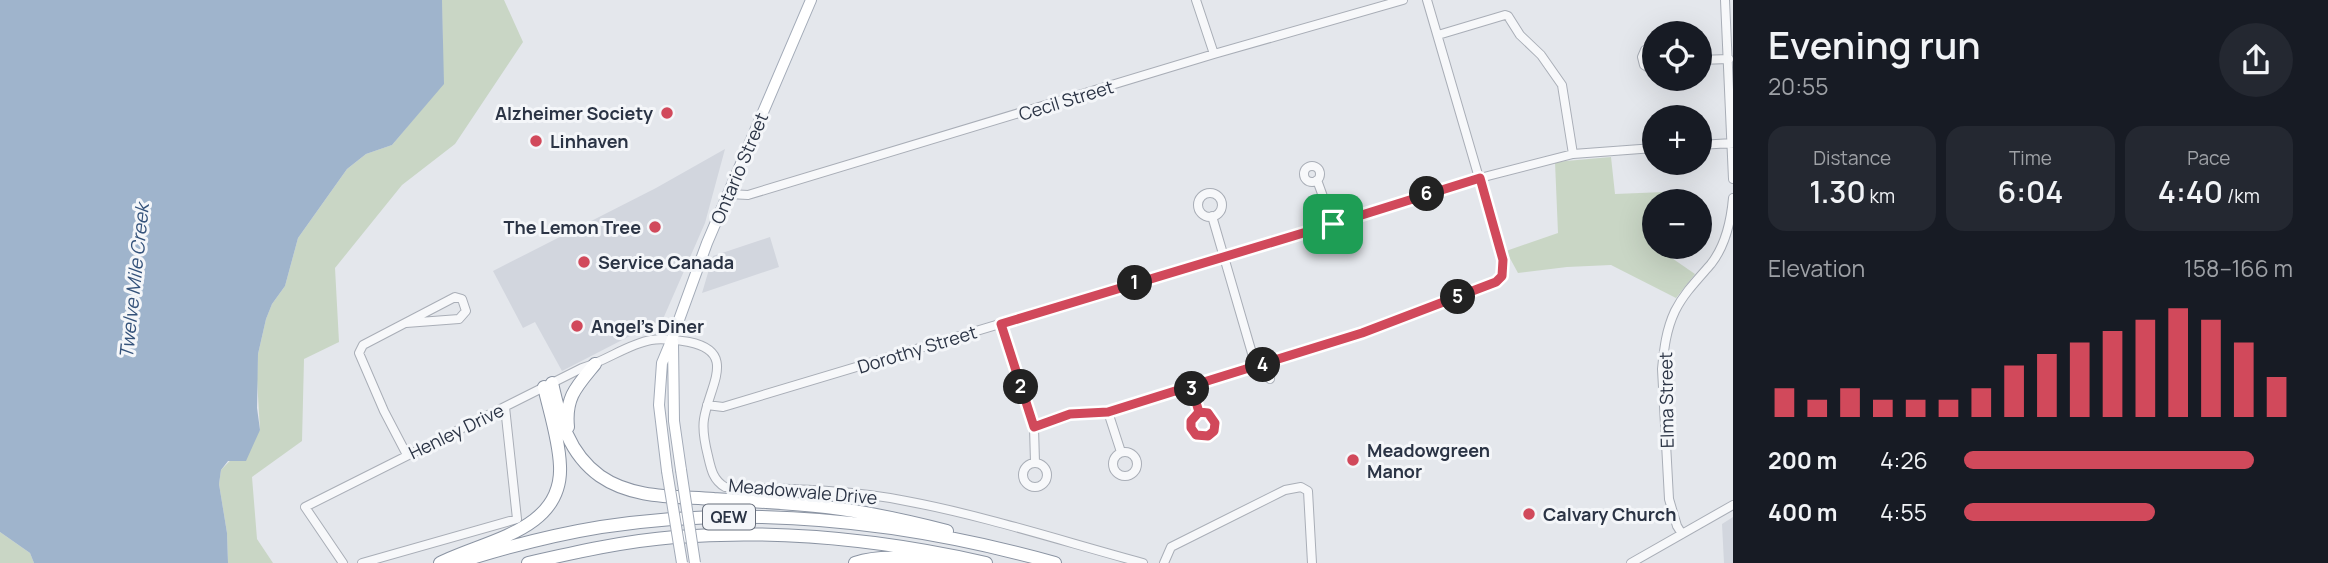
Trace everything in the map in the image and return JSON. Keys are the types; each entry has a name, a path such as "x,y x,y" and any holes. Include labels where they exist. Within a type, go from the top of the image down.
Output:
{"highway":[{"path":"577,453 568,429 569,402 578,383 595,364"},
{"path":"548,385 566,436 577,453 598,474 612,483 637,492 828,507 922,525 1004,549"},
{"path":"440,563 524,528 550,506 558,488 560,467 548,385"},
{"name":"QEW","path":"456,563 536,540 601,527 728,517 829,520 878,526 1004,549 1055,563"},
{"name":"QEW","path":"528,563 672,537 775,535 886,543 986,563"},
{"path":"855,563 872,558 895,557 950,563"}],"main road":[{"name":"Ontario Street","path":"682,563 659,405 662,363 707,243 811,0"},
{"name":"Ontario Street","path":"672,339 674,421 695,563"}],"street":[{"path":"1196,0 1214,54"},
{"name":"Cecil Street","path":"729,194 748,195 1214,54 1403,0"},
{"path":"1034,427 1070,414 1108,412 1362,333 1496,282 1502,276 1503,260 1427,0"},
{"path":"1725,0 1733,179"},
{"path":"1438,35 1508,16 1520,35 1541,55 1562,85 1573,154"},
{"path":"1712,60 1729,59"},
{"path":"1712,144 1732,143"},
{"name":"Dorothy Street","path":"707,405 723,407 1480,178 1573,154 1642,149"},
{"path":"1317,180 1333,224"},
{"name":"Elma Street","path":"1682,534 1669,499 1662,369 1664,345 1676,310 1720,248 1728,228 1733,198"},
{"path":"1212,216 1256,367 1270,379"},
{"path":"406,323 460,319 466,311 462,299 455,297 363,345 359,353 407,455"},
{"path":"1001,324 1034,427 1034,463"},
{"name":"Henley Drive","path":"343,563 305,507 582,368 648,341 672,339"},
{"name":"Meadowvale Drive","path":"672,339 707,347 716,358 717,368 703,421 711,470 717,482 725,488 835,491 905,500 994,521 1143,563"},
{"path":"1191,386 1199,412"},
{"path":"362,563 517,519 505,407"},
{"path":"1108,412 1121,452"},
{"path":"1164,563 1171,547 1285,490 1301,487 1308,491 1312,563"},
{"path":"1631,563 1733,505"}],"shaded area":[{"path":"725,149 705,223 663,319 562,371 535,322 523,328 493,271 656,188"},
{"path":"770,237 779,267 702,293 713,256"},
{"path":"1733,517 1733,563 1724,563 1722,524"}],"green space":[{"path":"442,0 504,0 523,42 455,144 402,185 335,268 339,342 304,359 302,441 252,477 257,539 273,563 228,563 227,533 219,484 221,470 260,430 258,354 266,319 272,304 285,286 298,238 347,169 366,154 392,145 443,84"},
{"path":"1611,157 1615,194 1642,193 1642,259 1673,259 1695,274 1676,298 1611,265 1518,273 1506,251 1558,233 1555,162"},
{"path":"0,532 30,553 34,563 0,563"}],"water":[{"name":"Twelve Mile Creek","path":"0,0 442,0 444,84 392,145 366,154 347,169 298,238 285,286 272,304 266,319 258,354 257,408 260,430 246,461 228,461 221,470 219,484 227,533 228,563 34,563 30,553 0,532"}],"place":[{"name":"Alzheimer Society","path":"667,113"},
{"name":"Linhaven","path":"536,141"},
{"name":"The Lemon Tree","path":"655,227"},
{"name":"Service Canada","path":"584,262"},
{"name":"Angel's Diner","path":"577,326"},
{"name":"Meadowgreen Manor","path":"1353,460"},
{"name":"Calvary Church","path":"1529,514"}],"route":[{"path":"1333,224 1001,324 1034,427 1070,414 1108,412 1191,386 1199,412 1193,417 1191,428 1196,435 1208,436 1214,431 1214,419 1208,413 1199,412 1191,386 1362,333 1496,282 1502,276 1503,260 1480,178 1333,224"}]}
